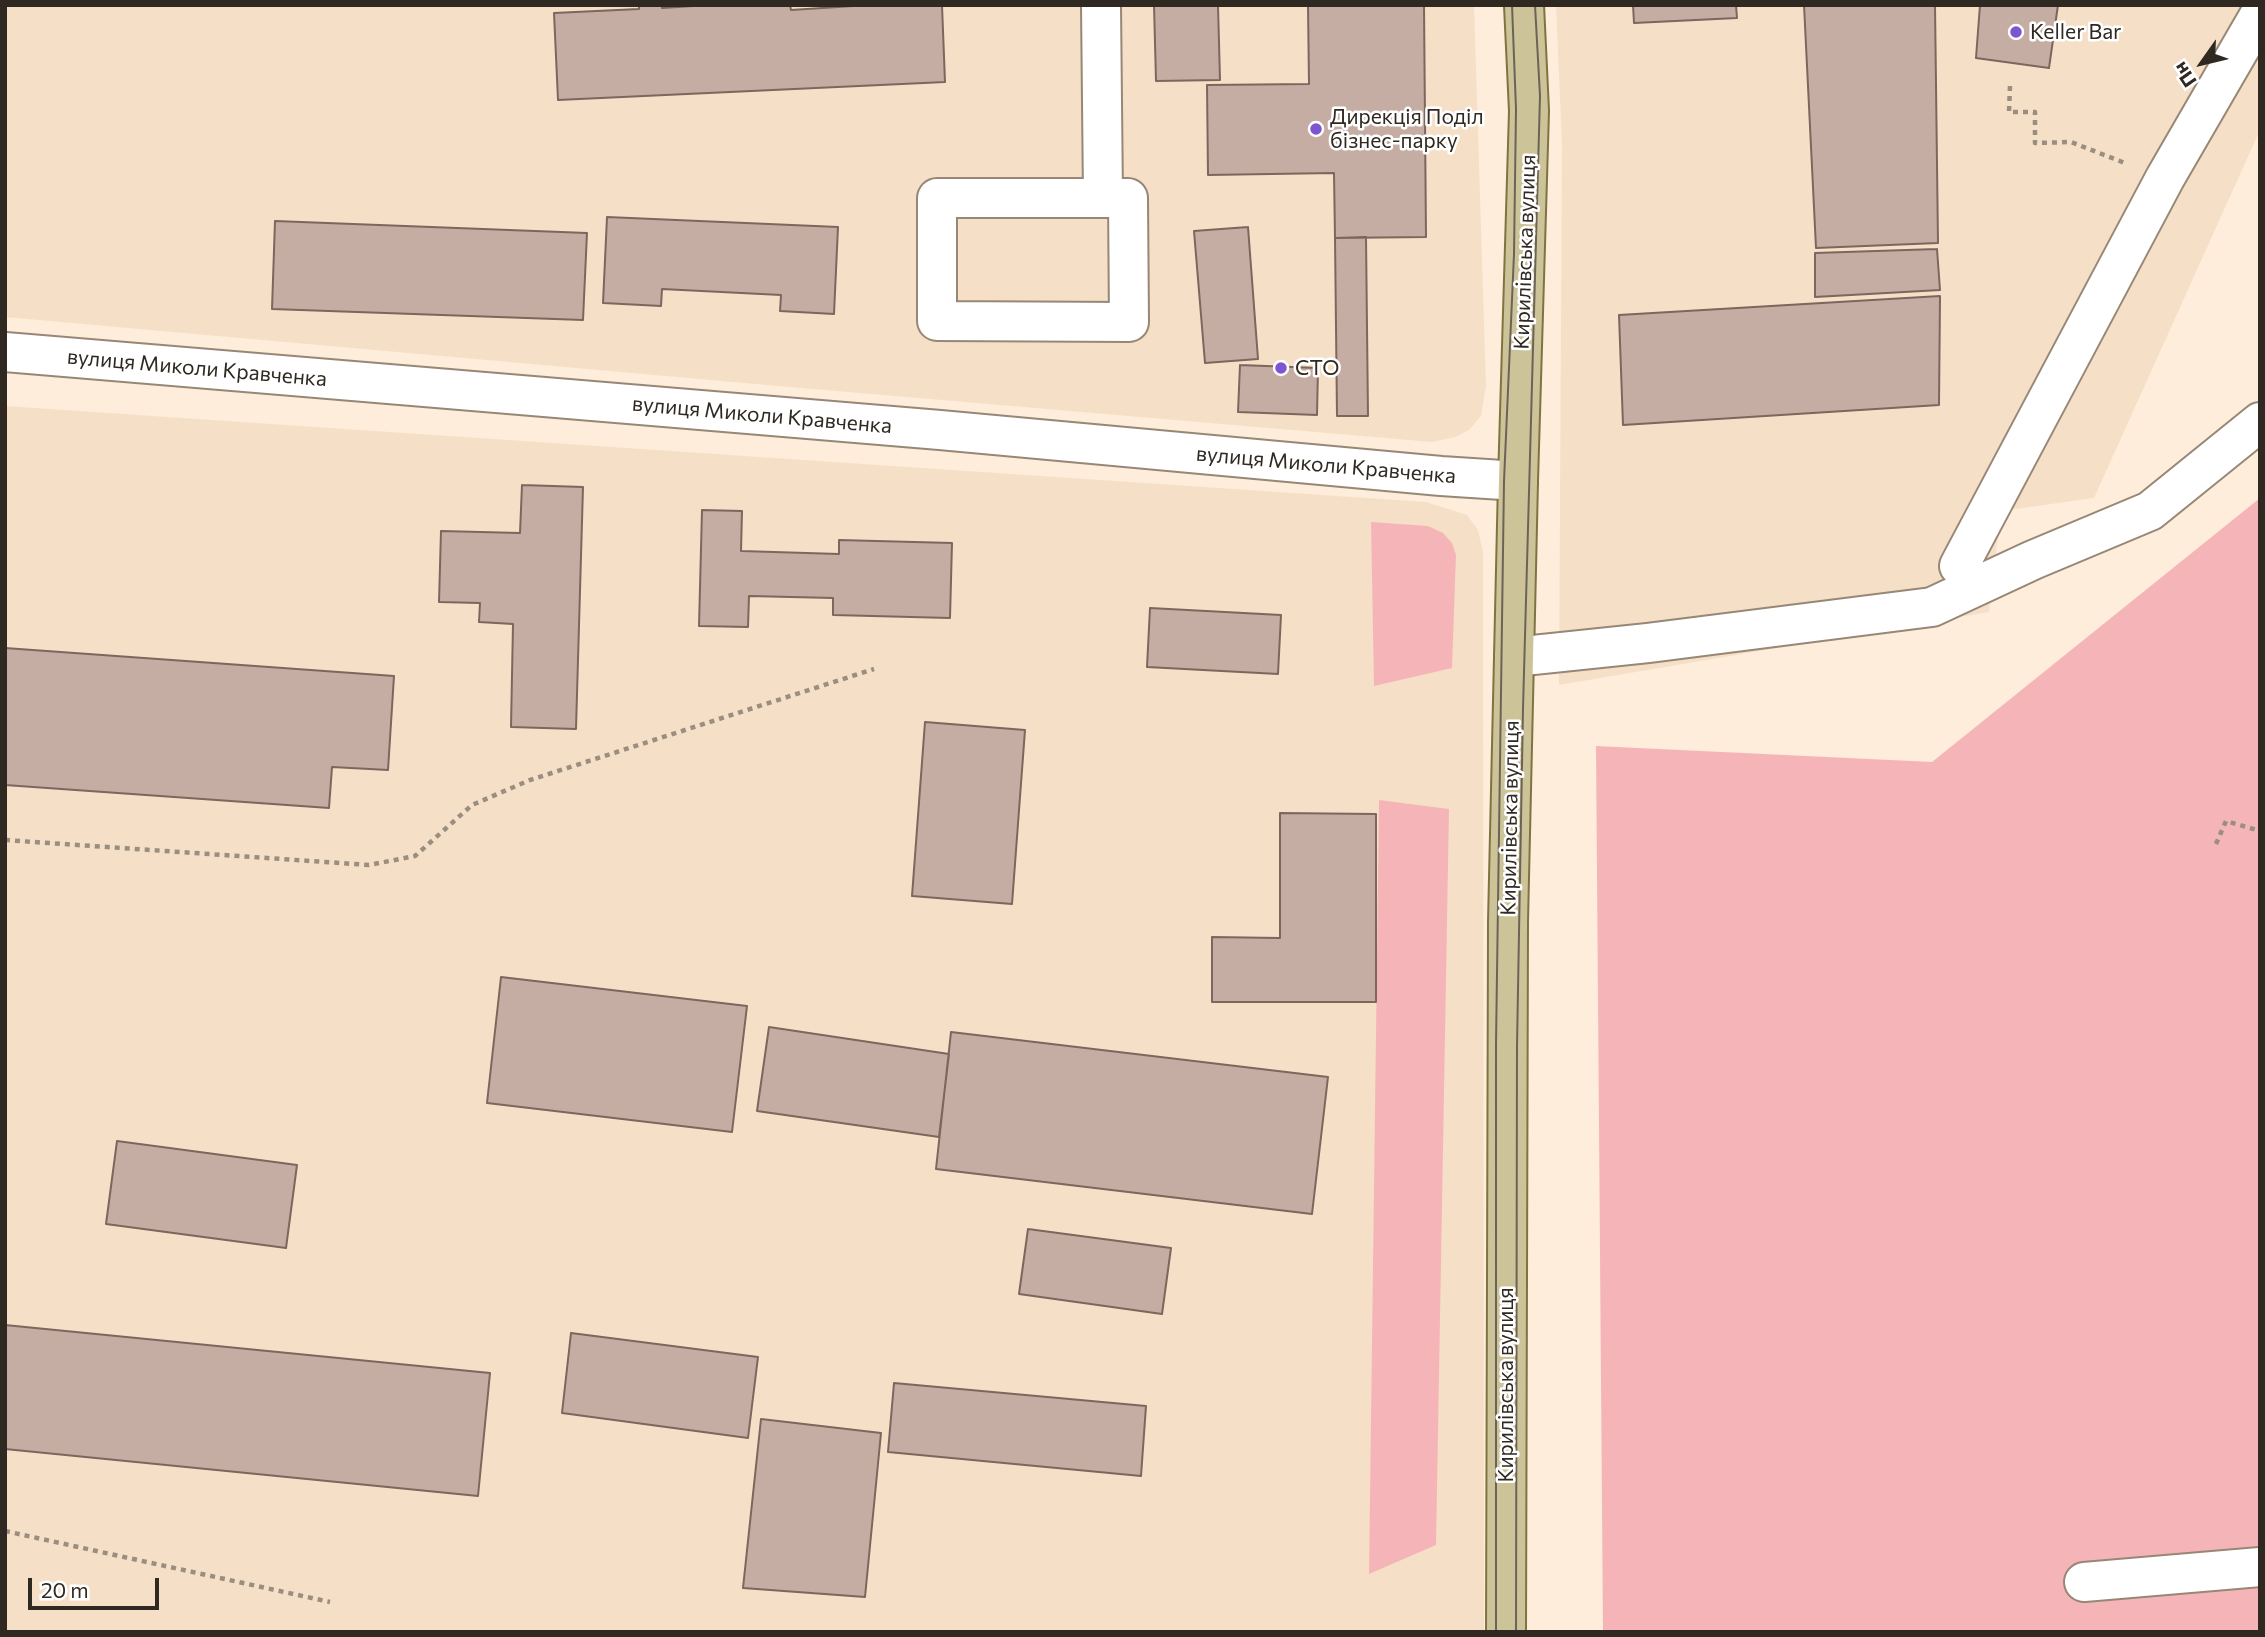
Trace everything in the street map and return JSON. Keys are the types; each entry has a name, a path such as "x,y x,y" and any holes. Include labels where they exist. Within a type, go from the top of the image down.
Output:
{"main road":[{"name":"Кирилівська вулиця","path":"1506,1632 1507,1095 1514,657 1529,111 1524,5"}],"street":[{"path":"1101,5 1103,198"},
{"path":"1959,566 2165,178 2260,14"},
{"path":"937,198 1103,198 1128,198 1129,322 937,321 937,198"},
{"name":"вулиця Миколи Кравченка","path":"5,352 1518,481"},
{"path":"1514,657 1931,607 2033,559 2150,510 2260,422"},
{"path":"2084,1582 2260,1567"}],"path":[{"path":"2010,86 2009,112 2035,112 2035,144 2071,142 2165,178"},
{"path":"5,840 369,865 415,856 472,805 530,780 874,669"},
{"path":"2216,844 2226,821 2260,831"},
{"path":"5,1531 330,1602"}],"shaded area":[{"path":"5,5 1474,5 1486,386 1481,416 1469,430 1455,437 1432,442 5,317"},
{"path":"1556,5 2260,5 2260,130 2094,498 2001,511 1989,612 1559,685 1562,145"},
{"path":"5,406 1426,502 1467,515 1478,530 1483,552 1484,1632 5,1632"},
{"path":"2260,498 2260,1632 1603,1632 1596,746 1932,762"},
{"path":"1371,522 1428,526 1443,533 1452,543 1456,555 1452,668 1374,686"},
{"path":"1379,800 1449,809 1436,1545 1369,1574"}],"building":[{"path":"639,5 662,5 662,8 790,5 791,10 869,5 942,5 945,82 558,100 554,13 639,9"},
{"path":"1154,5 1218,5 1220,80 1156,81"},
{"name":"Дирекція Поділ бізнес-парку","path":"1308,5 1424,5 1426,237 1335,238 1334,173 1208,175 1207,85 1309,84"},
{"path":"1633,5 1736,5 1737,18 1634,23"},
{"path":"1804,5 1935,5 1938,243 1816,248"},
{"name":"Keller Bar","path":"1980,5 2058,5 2049,68 1976,58"},
{"path":"607,217 838,227 834,314 780,311 781,295 662,289 661,306 603,303"},
{"path":"275,221 587,233 583,320 272,309"},
{"path":"1248,227 1258,359 1205,363 1194,231"},
{"path":"1366,237 1368,416 1337,416 1335,238"},
{"path":"1937,249 1940,290 1815,297 1815,253"},
{"path":"1940,296 1939,405 1623,425 1619,315"},
{"path":"1240,365 1318,368 1317,415 1238,412"},
{"path":"522,485 583,487 576,729 511,727 513,624 479,622 480,603 439,602 441,531 520,533"},
{"path":"702,510 742,511 741,551 839,554 839,540 952,543 950,618 833,615 833,598 749,596 748,627 699,626"},
{"path":"1150,608 1281,615 1278,674 1147,667"},
{"path":"5,648 394,676 388,770 332,767 329,808 5,785"},
{"path":"925,722 1025,730 1012,904 912,896"},
{"path":"1280,813 1376,814 1376,1002 1212,1002 1212,937 1280,938"},
{"path":"501,977 747,1006 732,1132 487,1103"},
{"path":"769,1027 949,1054 939,1137 757,1111"},
{"path":"951,1032 1328,1077 1312,1214 936,1169"},
{"path":"117,1141 297,1165 286,1248 106,1224"},
{"path":"1028,1229 1171,1248 1162,1314 1019,1294"},
{"path":"5,1325 490,1373 478,1496 5,1449"},
{"path":"571,1333 758,1357 748,1438 562,1413"},
{"path":"894,1383 1146,1406 1141,1476 888,1452"},
{"path":"761,1419 881,1433 865,1597 743,1588"}],"tram line":[{"path":"1496,1632 1496,1044 1504,481 1514,254 1516,109 1512,5"},
{"path":"1516,1632 1517,1046 1523,708 1540,96 1535,5"}],"place":[{"name":"Keller Bar","path":"2016,32"},
{"name":"Дирекція Поділ бізнес-парку","path":"1316,129"},
{"name":"СТО","path":"1281,368"}]}
